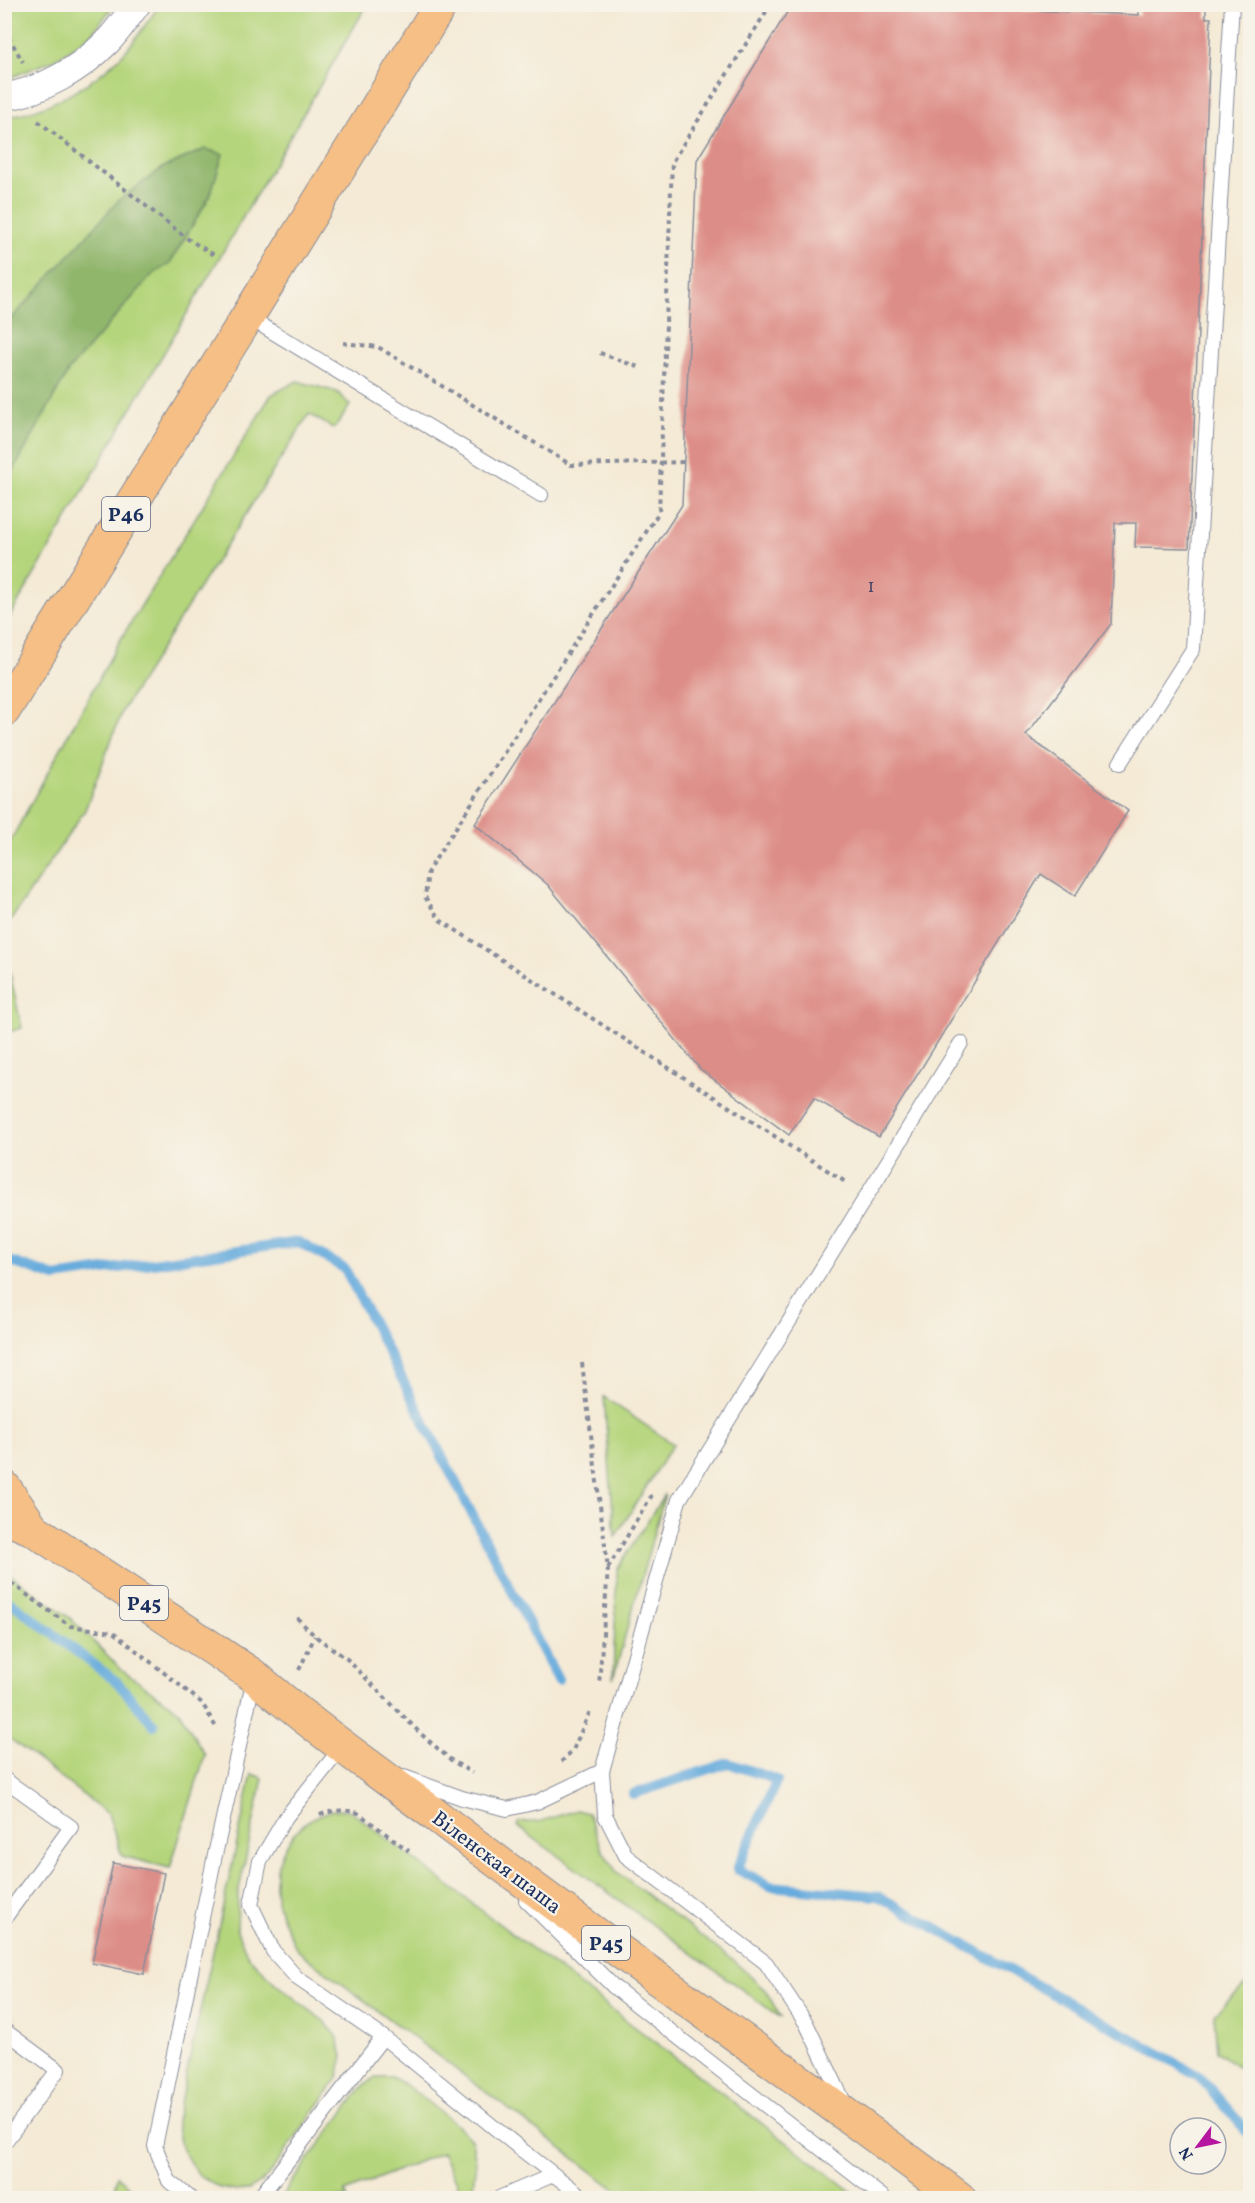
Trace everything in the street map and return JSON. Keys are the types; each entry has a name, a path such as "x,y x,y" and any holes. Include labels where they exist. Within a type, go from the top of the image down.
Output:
{"main road":[{"name":"Р46","path":"4,710 441,4"},
{"name":"Р45","path":"4,1487 19,1523"},
{"name":"Віленская шаша","path":"19,1523 254,1676 354,1756 592,1934 851,2117 959,2199"}],"street":[{"path":"11,96 66,75 108,41 137,4"}],"lane":[{"path":"1120,763 1193,649 1232,4"},
{"path":"247,317 541,495"},
{"path":"851,2117 806,2023 766,1963 626,1856 604,1815 602,1771 679,1500 961,1043"},
{"path":"190,2199 169,2181 155,2146 254,1676"},
{"path":"584,2199 383,2037 297,1978 273,1951 251,1905 260,1861 286,1816 354,1756 462,1798 507,1809 537,1802 602,1771"},
{"path":"4,1779 71,1827 4,1919"},
{"path":"468,1841 614,1987 884,2199"},
{"path":"4,2030 58,2070 7,2135"},
{"path":"259,2199 383,2037"},
{"path":"499,2199 554,2175"}],"path":[{"path":"771,4 672,162 659,512 428,871 425,897 440,920 866,1195"},
{"path":"4,29 28,72 11,96 28,114 188,239 213,255"},
{"path":"336,339 345,344 378,347 570,465 684,462"},
{"path":"600,353 638,367"},
{"path":"582,1363 608,1569 598,1687"},
{"path":"4,1578 70,1626 113,1632 202,1703 219,1736"},
{"path":"297,1618 315,1636 347,1659 421,1734 451,1760 476,1776"},
{"path":"559,1764 573,1750 593,1706"},
{"path":"311,1818 333,1810 358,1813 409,1851"}],"green space":[{"path":"5,4 114,5 92,34 56,59 5,80"},
{"path":"160,5 367,5 5,625 5,117 52,103 96,78 126,50"},
{"path":"205,149 223,154 210,196 170,263 151,276 69,370 5,486 5,326 119,200 164,167"},
{"path":"297,381 337,392 350,405 333,428 309,414 123,709 85,810 5,929 5,851 119,642 271,395"},
{"path":"4,948 22,1028 5,1033 4,1033"},
{"path":"604,1397 673,1444 615,1537"},
{"path":"665,1494 613,1679 617,1569"},
{"path":"5,1571 70,1618 123,1671 179,1711 205,1755 170,1868 122,1856 108,1814 5,1735"},
{"path":"252,1774 263,1778 238,1894 237,1931 248,1956 276,1984 325,2022 337,2036 343,2056 338,2078 267,2177 249,2190 235,2191 217,2187 196,2173 181,2147 176,2121"},
{"path":"333,1810 349,1810 860,2198 627,2198 297,1950 282,1918 277,1900 275,1883 278,1865 286,1847 303,1824"},
{"path":"577,1810 588,1813 602,1850 616,1871 736,1963 766,1991 781,2018 517,1826 519,1822 538,1822"},
{"path":"1250,1980 1250,2076 1217,2051 1214,2014"},
{"path":"375,2077 392,2077 406,2085 459,2127 472,2141 476,2162 473,2186 463,2198 442,2152 345,2192 348,2198 280,2198 360,2090"},
{"path":"117,2176 143,2198 112,2198"}],"building":[{"path":"792,4 895,4 1139,15 1139,4 1206,4 1206,18 1211,18 1189,548 1135,547 1136,523 1115,523 1111,624 1026,735 1128,811 1075,896 1041,874 879,1137 814,1098 789,1135 700,1069 547,884 475,824 682,505 697,160"},
{"path":"113,1863 164,1873 144,1974 92,1963"}],"waterway":[{"path":"9,1261 55,1277 299,1242 345,1269 558,1680"},
{"path":"4,1597 117,1682 154,1725"},
{"path":"633,1794 728,1763 777,1780 737,1869 770,1886 878,1896 1199,2076 1250,2135"}]}
